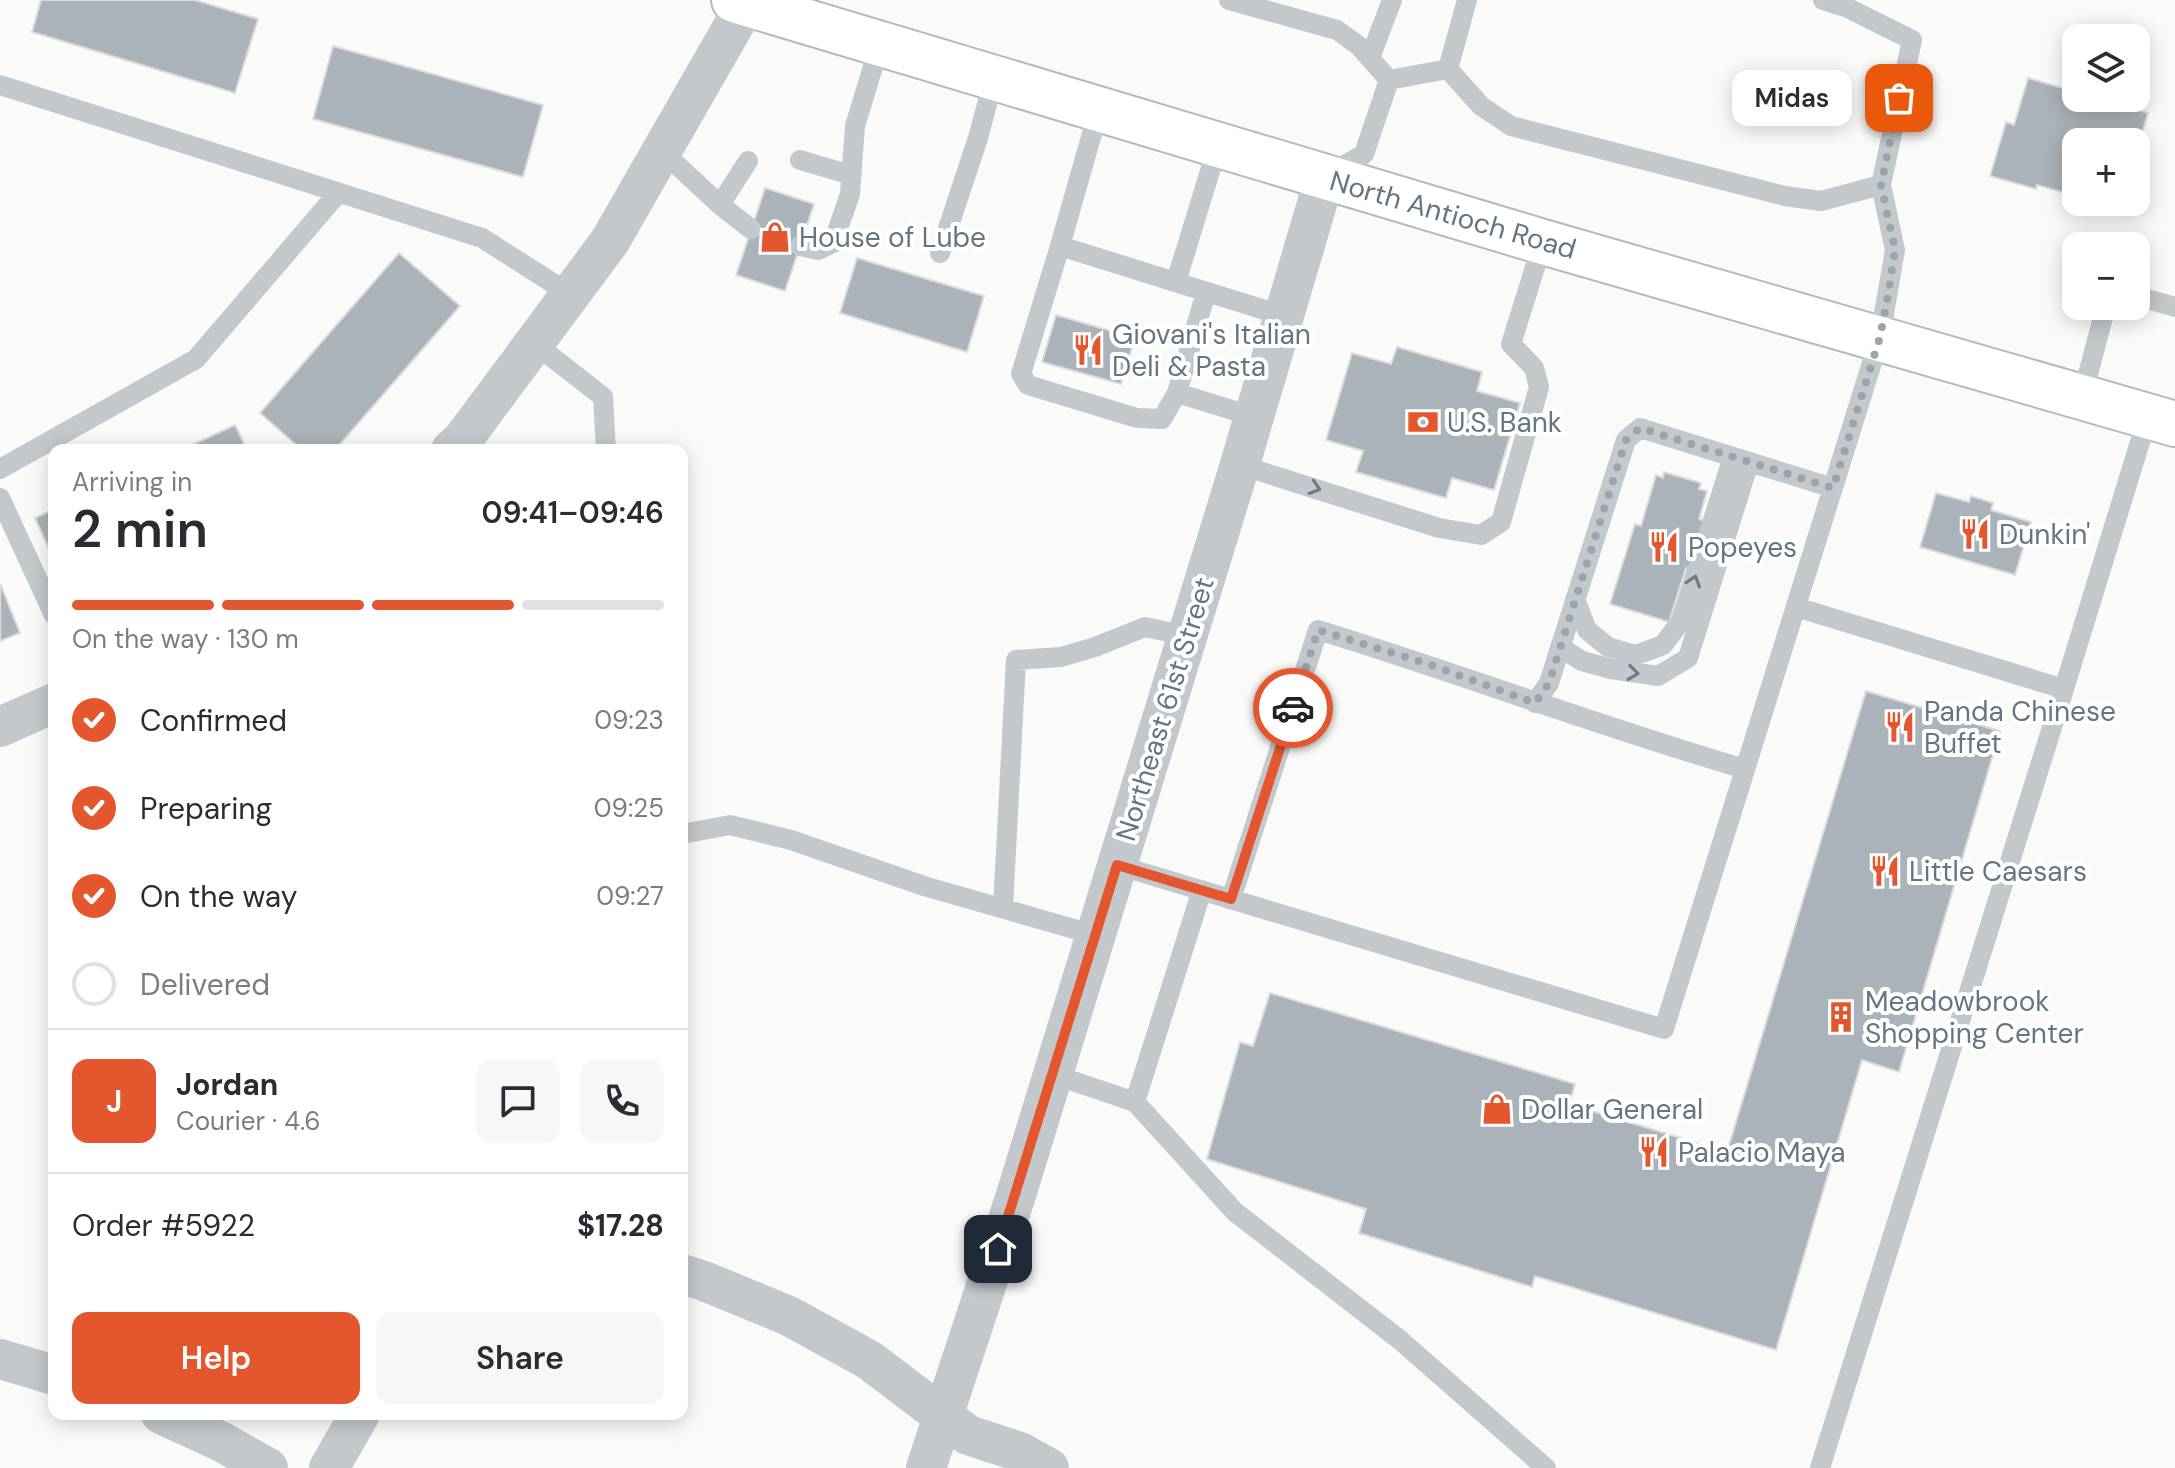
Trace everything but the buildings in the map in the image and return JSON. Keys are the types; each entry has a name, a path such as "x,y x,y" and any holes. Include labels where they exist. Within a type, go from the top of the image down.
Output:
{"main road":[{"name":"North Antioch Road","path":"740,2 1543,242 2161,420"}],"street":[{"path":"459,444 610,241 662,151 740,2"},
{"name":"Northeast 61st Street","path":"926,1468 1016,1195 1255,417 1325,177"},
{"path":"0,727 48,706"},
{"path":"688,1276 789,1316 869,1360 968,1435 1020,1452 1049,1468"},
{"path":"0,1359 48,1373"},
{"path":"174,1420 268,1468"},
{"path":"329,1468 357,1420"}],"lane":[{"path":"1229,0 1337,30 1359,46 1389,80"},
{"path":"1370,58 1392,0"},
{"path":"1448,69 1467,0"},
{"path":"1117,865 1664,1029 1880,337 1895,250 1881,185 1912,40 1848,8 1823,0"},
{"path":"800,246 818,250 833,243 850,194 855,126 880,44"},
{"path":"1389,80 1448,69"},
{"path":"1448,69 1481,106 1511,126 1785,196 1821,201 1881,185"},
{"path":"940,253 978,138 994,78"},
{"path":"1325,177 1364,154 1389,80"},
{"path":"0,85 482,238 570,294"},
{"path":"1099,109 1021,374 1028,385 1137,418 1162,419 1177,393 1206,292"},
{"path":"1176,282 1218,145"},
{"path":"662,151 751,229"},
{"path":"800,160 851,175"},
{"path":"720,205 748,161"},
{"path":"0,469 196,359 338,193"},
{"path":"1240,465 1439,528 1481,535 1501,522 1539,387 1534,368 1511,344 1543,242"},
{"path":"1060,246 1284,316"},
{"path":"2150,300 2175,307"},
{"path":"2082,397 2102,320"},
{"path":"534,343 603,397 606,444"},
{"path":"1177,393 1255,417"},
{"path":"1820,1468 2064,689 2161,420"},
{"path":"1535,703 1549,683 1626,440 1640,428 1833,488"},
{"path":"1575,599 1587,630 1608,647 1636,655 1663,645 1681,621 1741,460"},
{"path":"1560,647 1582,661 1658,676 1688,658 1741,460"},
{"path":"0,498 48,602"},
{"path":"1796,607 2064,689"},
{"path":"1003,908 1016,660 1061,657 1145,627 1187,636"},
{"path":"1231,899 1318,630 1428,664 1626,734 1745,769"},
{"path":"688,833 730,825 791,840 924,886 1095,935"},
{"path":"1135,1102 1202,890"},
{"path":"1052,1074 1135,1102 1235,1212 1400,1340 1546,1468"}],"way so far":[{"path":"1293,708 1318,630 1428,664 1535,703 1549,683 1626,440 1640,428 1833,488 1880,337 1888,295 1895,250 1881,185 1899,98"}],"place":[{"name":"Midas","path":"1899,98"},
{"name":"House of Lube","path":"775,237"},
{"name":"Giovani's Italian Deli & Pasta","path":"1088,350"},
{"name":"U.S. Bank","path":"1423,422"},
{"name":"Dunkin'","path":"1975,534"},
{"name":"Popeyes","path":"1664,547"},
{"name":"Panda Chinese Buffet","path":"1900,727"},
{"name":"Little Caesars","path":"1885,871"},
{"name":"Meadowbrook Shopping Center","path":"1841,1017"},
{"name":"Dollar General","path":"1497,1109"},
{"name":"Palacio Maya","path":"1654,1152"}],"route":[{"path":"998,1249 1117,865 1231,899 1293,708"}]}
